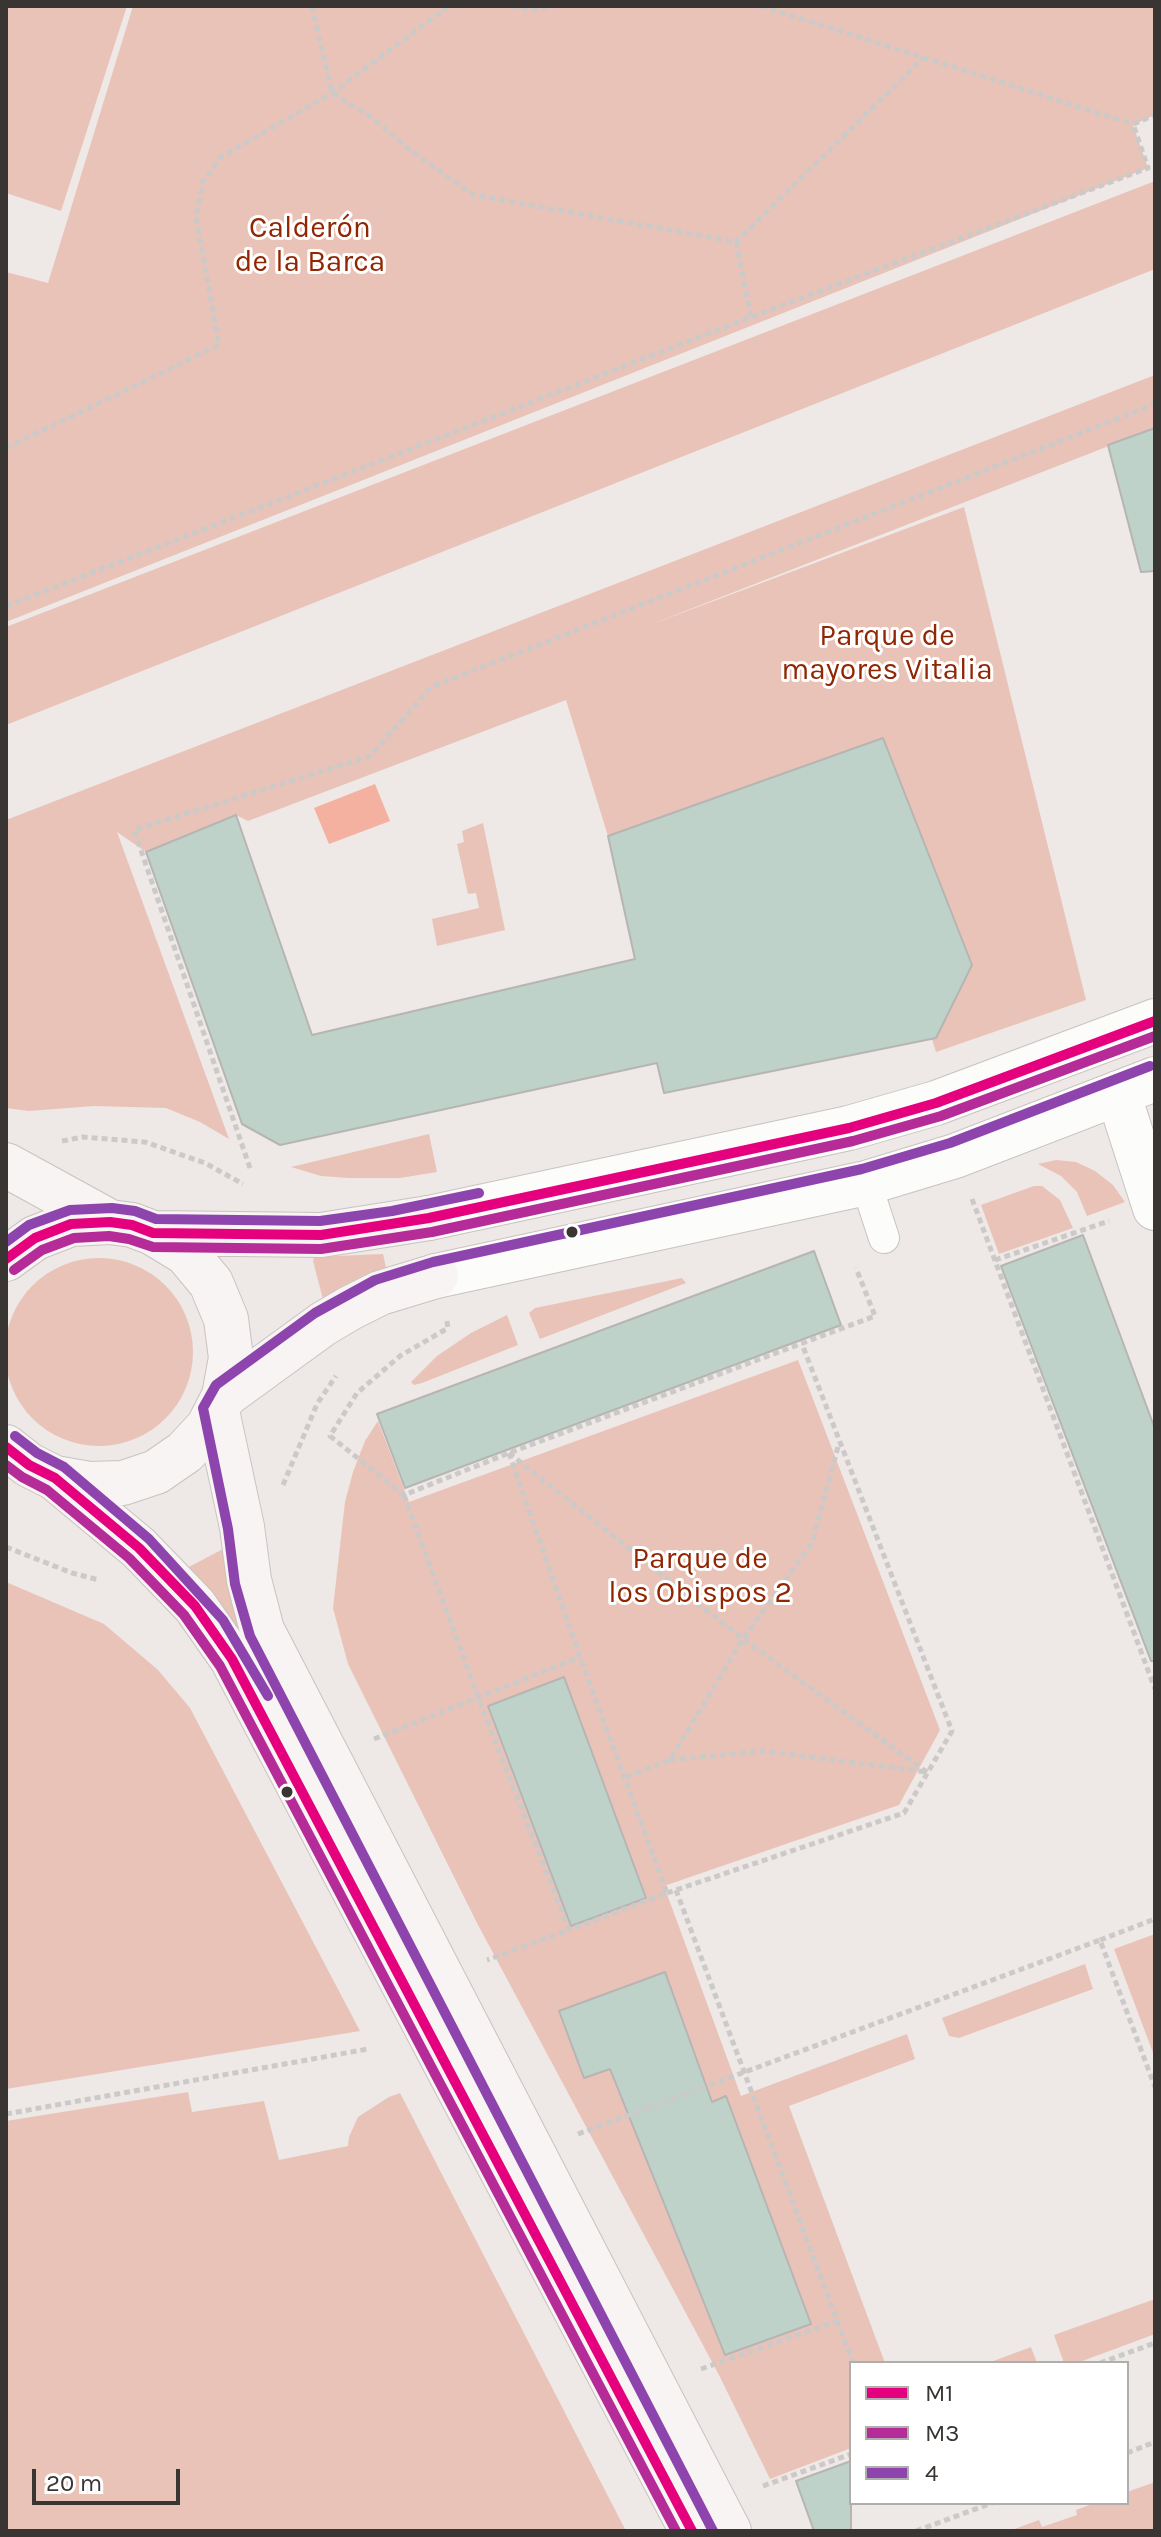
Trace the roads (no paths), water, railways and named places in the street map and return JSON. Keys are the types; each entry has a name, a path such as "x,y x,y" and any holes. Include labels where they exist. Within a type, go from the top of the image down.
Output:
{"main road":[{"path":"6,1165 110,1222"},
{"path":"153,1233 321,1235 429,1218"},
{"path":"6,1259 35,1238 71,1224 110,1222 132,1225 153,1233 186,1253 211,1283 226,1319 231,1358 220,1403 208,1427 185,1452 156,1472 123,1483 89,1484 55,1478"},
{"path":"220,1403 323,1324 350,1308 380,1293 436,1276"},
{"path":"220,1403 249,1580 262,1630 729,2531"},
{"path":"6,1447 29,1465 55,1478 139,1548 195,1606 232,1659 692,2531"}],"street":[{"path":"429,1218 849,1128 936,1103 1155,1021"},
{"path":"436,1276 866,1183 955,1156 1136,1086 1154,1207"}],"lane":[{"path":"866,1183 884,1238"}],"park label":[{"name":"Calderón de la Barca","path":"310,245"},
{"name":"Parque de mayores Vitalia","path":"887,653"},
{"name":"Parque de los Obispos 2","path":"700,1576"}]}
